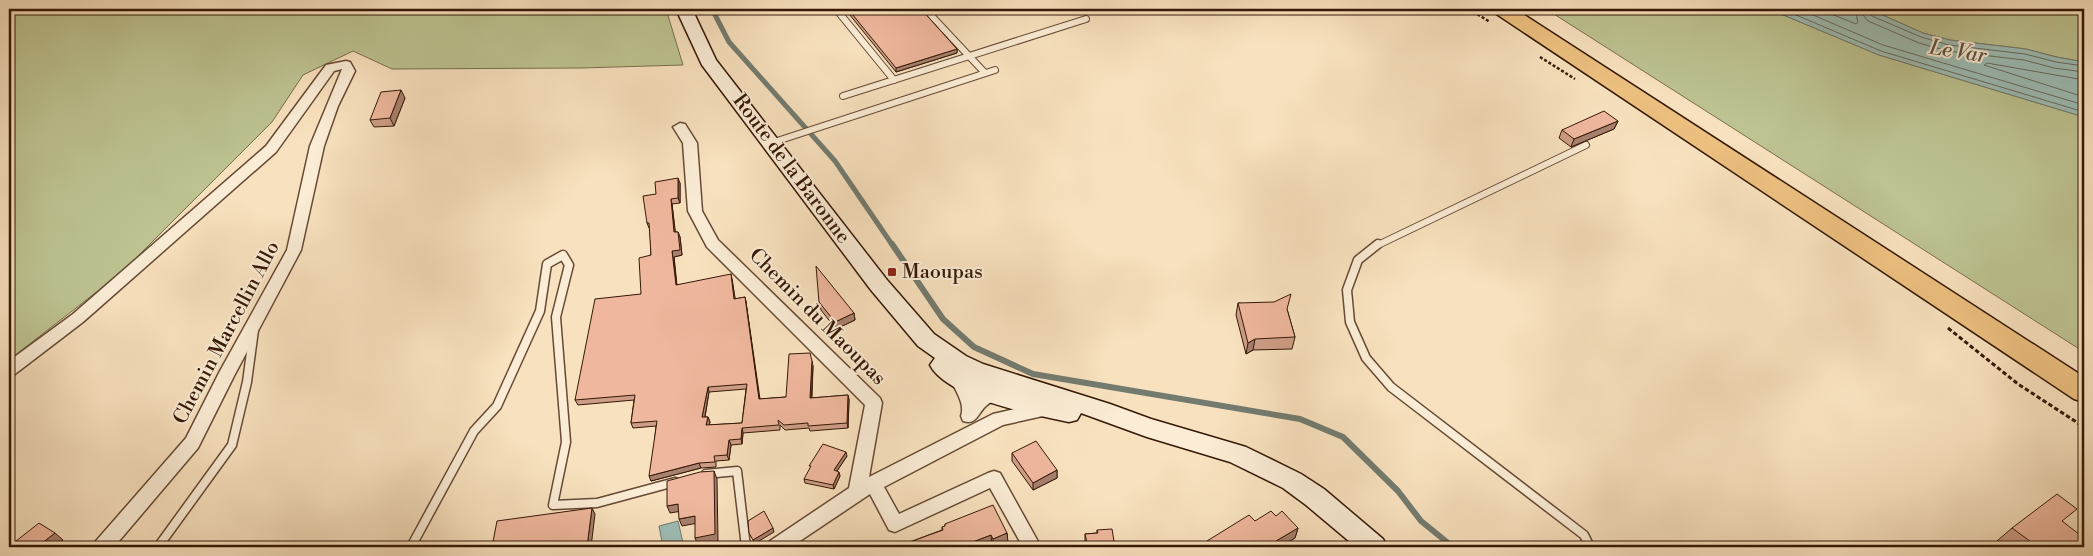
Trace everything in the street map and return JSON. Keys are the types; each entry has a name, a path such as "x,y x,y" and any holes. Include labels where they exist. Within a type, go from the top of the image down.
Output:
{"highway":[{"path":"1526,9 2084,370"},
{"path":"1498,17 2084,391"}],"main road":[{"name":"Route de la Baronne","path":"684,9 708,61 910,322 926,340 958,362 995,395"},
{"name":"Route de la Baronne","path":"910,322 921,343 933,358 957,378 995,395 1056,404 1236,454 1292,481 1315,497 1374,547"}],"street":[{"name":"Chemin Marcellin Allo","path":"9,370 78,318 272,149 330,68 346,64 349,71 332,106 317,146 294,250 192,443 103,547"},
{"name":"Chemin du Maoupas","path":"680,127 690,143 696,211 712,243 874,403 857,492"},
{"path":"957,378 968,400 971,414"},
{"path":"777,547 857,492 954,441 995,395"},
{"path":"954,441 980,401 995,395"},
{"path":"874,483 895,524 994,478 1032,547"}],"lane":[{"path":"836,9 894,80"},
{"path":"925,9 985,73"},
{"path":"843,96 1086,19"},
{"path":"770,143 834,124 995,70"},
{"path":"1586,145 1381,242 1358,260 1347,290 1350,322 1366,358 1391,387 1584,535 1590,547"},
{"path":"411,547 474,431 497,406 540,311 546,264 563,255 569,264 556,317 566,442 553,505 597,503 683,480"},
{"path":"158,547 232,445 247,382 256,321"},
{"path":"693,477 737,471 746,547"}],"path":[{"path":"1470,9 1498,17"},
{"path":"1535,53 1576,80"},
{"path":"1944,324 2018,384 2084,427"}],"green space":[{"path":"9,9 666,9 683,65 581,68 392,69 353,51 303,75 272,122 121,273 9,360"},
{"path":"1546,9 1769,9 1879,55 2084,117 2084,352"},
{"path":"1869,9 2071,9 2084,15 2084,62 2026,49 1950,40 1923,33"}],"water":[{"name":"Le Var","path":"1769,9 1869,9 1923,33 1950,40 2026,49 2084,62 2084,117 1879,55"},
{"path":"678,521 684,547 663,547 659,526"}],"building":[{"path":"848,9 921,9 957,49 896,68"},
{"path":"401,90 390,118 370,120 381,92"},
{"path":"1604,111 1618,121 1574,139 1562,130"},
{"path":"678,178 678,198 671,199 674,232 678,232 680,250 672,251 676,285 731,274 734,299 745,297 759,399 786,397 789,354 810,353 812,361 810,398 848,395 847,423 808,426 808,423 784,425 778,420 779,425 742,428 741,439 729,440 727,455 714,456 715,462 699,463 649,476 657,421 631,423 635,395 575,400 595,299 641,294 639,258 651,255 649,223 647,223 643,196 656,194 655,182","holes":["747,384 742,423 706,425 708,417 702,417 708,387"]},
{"path":"816,266 854,313 835,322 819,302"},
{"path":"1291,294 1287,309 1295,337 1255,339 1248,343 1238,303 1274,302"},
{"path":"1036,441 1057,470 1033,483 1012,453"},
{"path":"823,444 846,452 834,470 839,472 833,485 804,479 811,466 809,466"},
{"path":"714,471 715,534 695,538 695,516 679,519 678,504 667,506 667,481 700,472"},
{"path":"2057,494 2077,509 2062,521 2084,538 2084,547 2038,547 2012,528"},
{"path":"993,505 1007,533 993,539 991,535 962,547 909,547 907,543 943,530 942,527 945,524"},
{"path":"592,508 587,547 492,547 497,521"},
{"path":"764,511 773,528 753,540 749,533 748,521"},
{"path":"1271,511 1276,516 1282,511 1298,528 1276,541 1282,547 1212,547 1207,541 1249,515 1255,521"},
{"path":"39,523 55,533 37,547 9,547 9,542 11,545"},
{"path":"1112,529 1115,547 1088,547 1085,534 1098,533 1097,530"}],"waterway":[{"path":"712,9 729,42 835,161 893,246"},
{"path":"892,244 943,319 974,347 1033,374 1300,419 1343,437 1398,491 1421,521 1453,547"}],"place":[{"name":"Maoupas","path":"892,272"}]}
